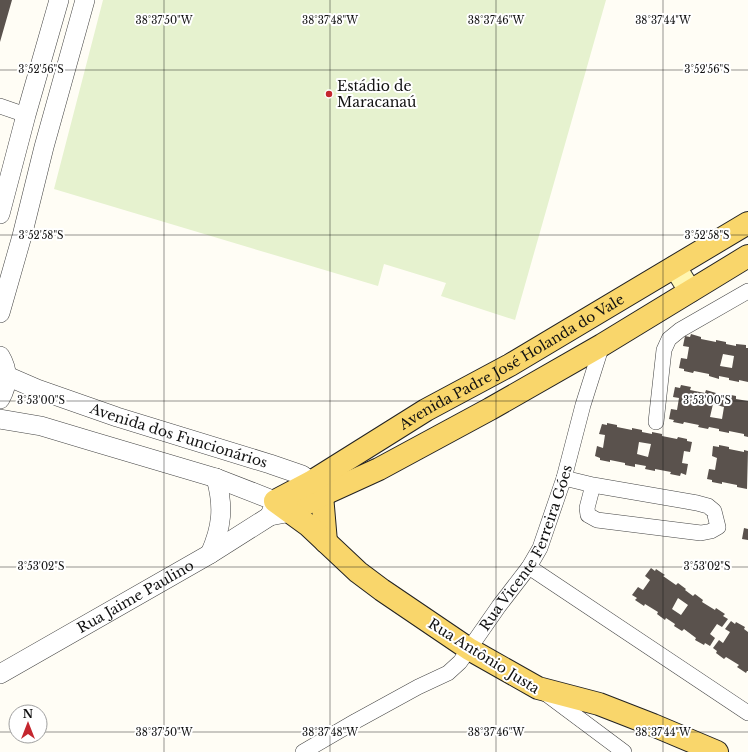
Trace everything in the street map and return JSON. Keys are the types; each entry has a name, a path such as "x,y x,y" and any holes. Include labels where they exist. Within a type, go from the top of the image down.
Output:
{"main road":[{"name":"Avenida Padre José Holanda do Vale","path":"279,510 316,489 426,410 510,364 748,223"},
{"name":"Avenida Padre José Holanda do Vale","path":"316,489 379,469 490,409 602,345 748,256"},
{"path":"675,267 690,291"},
{"path":"316,489 326,542"},
{"name":"Rua Antônio Justa","path":"279,510 326,542 358,572 382,590 469,649 538,688"},
{"path":"538,688 599,704 653,724 717,752"}],"street":[{"path":"0,214 26,114 59,0"},
{"path":"0,313 85,0"},
{"path":"0,106 26,114"},
{"path":"656,422 664,350 669,339 680,330 748,291"},
{"name":"Rua Vicente Ferreira Góes","path":"303,752 418,687 448,673 460,662 498,606 529,568 540,548 564,478 583,405 602,345"},
{"path":"0,356 5,364 7,376 6,388 0,399"},
{"name":"Avenida dos Funcionários","path":"7,376 37,389 117,417 302,475 316,489"},
{"path":"0,419 41,426 216,478 279,510"},
{"path":"210,554 220,527 221,501 216,478"},
{"path":"564,478 593,485 708,506 714,511 718,527 711,531 701,533 597,520 588,515 587,508 593,485"},
{"name":"Rua Jaime Paulino","path":"0,674 210,554 279,510"},
{"path":"529,568 748,713"},
{"name":"Rua Antônio Justa","path":"538,688 624,752"}],"green space":[{"name":"Estádio de Maracanaú","path":"103,0 606,0 515,320 441,296 446,283 384,264 378,286 54,189"}],"building":[{"path":"0,0 12,0 0,42"},
{"path":"691,334 701,337 701,339 726,342 726,344 736,346 736,344 746,345 746,348 748,348 748,382 729,380 729,378 719,376 719,379 709,376 709,374 694,371 693,373 679,368 681,358 687,359 689,347 683,346 685,336 690,337","holes":["723,354 734,356 732,368 720,366"]},
{"path":"681,385 691,387 690,390 705,393 706,390 716,393 716,395 725,397 726,394 736,396 736,399 748,401 748,437 744,436 744,434 719,431 719,429 709,427 708,429 698,427 699,425 684,422 683,424 673,422 674,420 669,419 671,409 677,410 679,398 673,397 675,387 680,388","holes":["713,404 724,407 722,419 710,417"]},
{"path":"607,423 617,425 617,427 642,430 642,432 652,434 652,432 662,434 662,436 677,439 678,437 692,442 690,452 684,451 682,463 688,464 686,475 681,473 680,476 670,474 671,472 645,469 646,466 635,464 635,467 610,460 610,462 600,460 600,458 595,456 597,446 603,448 605,435 599,434 602,424 607,425","holes":["639,442 651,444 648,457 637,454"]},
{"path":"719,445 729,447 729,449 744,452 744,450 748,451 747,489 722,482 722,484 712,482 712,480 707,479 709,469 715,470 717,458 712,456 713,446 719,447"},
{"path":"744,528 748,529 748,540 742,539"},
{"path":"651,568 655,571 656,569 676,585 678,583 693,596 695,594 703,600 702,602 725,614 723,616 728,619 722,627 717,624 710,634 715,638 710,646 705,643 704,645 695,640 696,638 684,629 682,631 674,626 675,624 666,618 665,620 657,614 658,612 635,600 637,598 632,595 638,587 643,590 650,580 645,576","holes":["678,598 688,605 681,615 672,609"]},
{"path":"731,621 745,627 744,629 748,632 748,671 746,673 737,667 739,665 726,657 724,659 716,653 717,651 713,648 719,640 723,643 730,632 725,629"}],"place":[{"name":"Estádio de Maracanaú","path":"329,94"}]}
